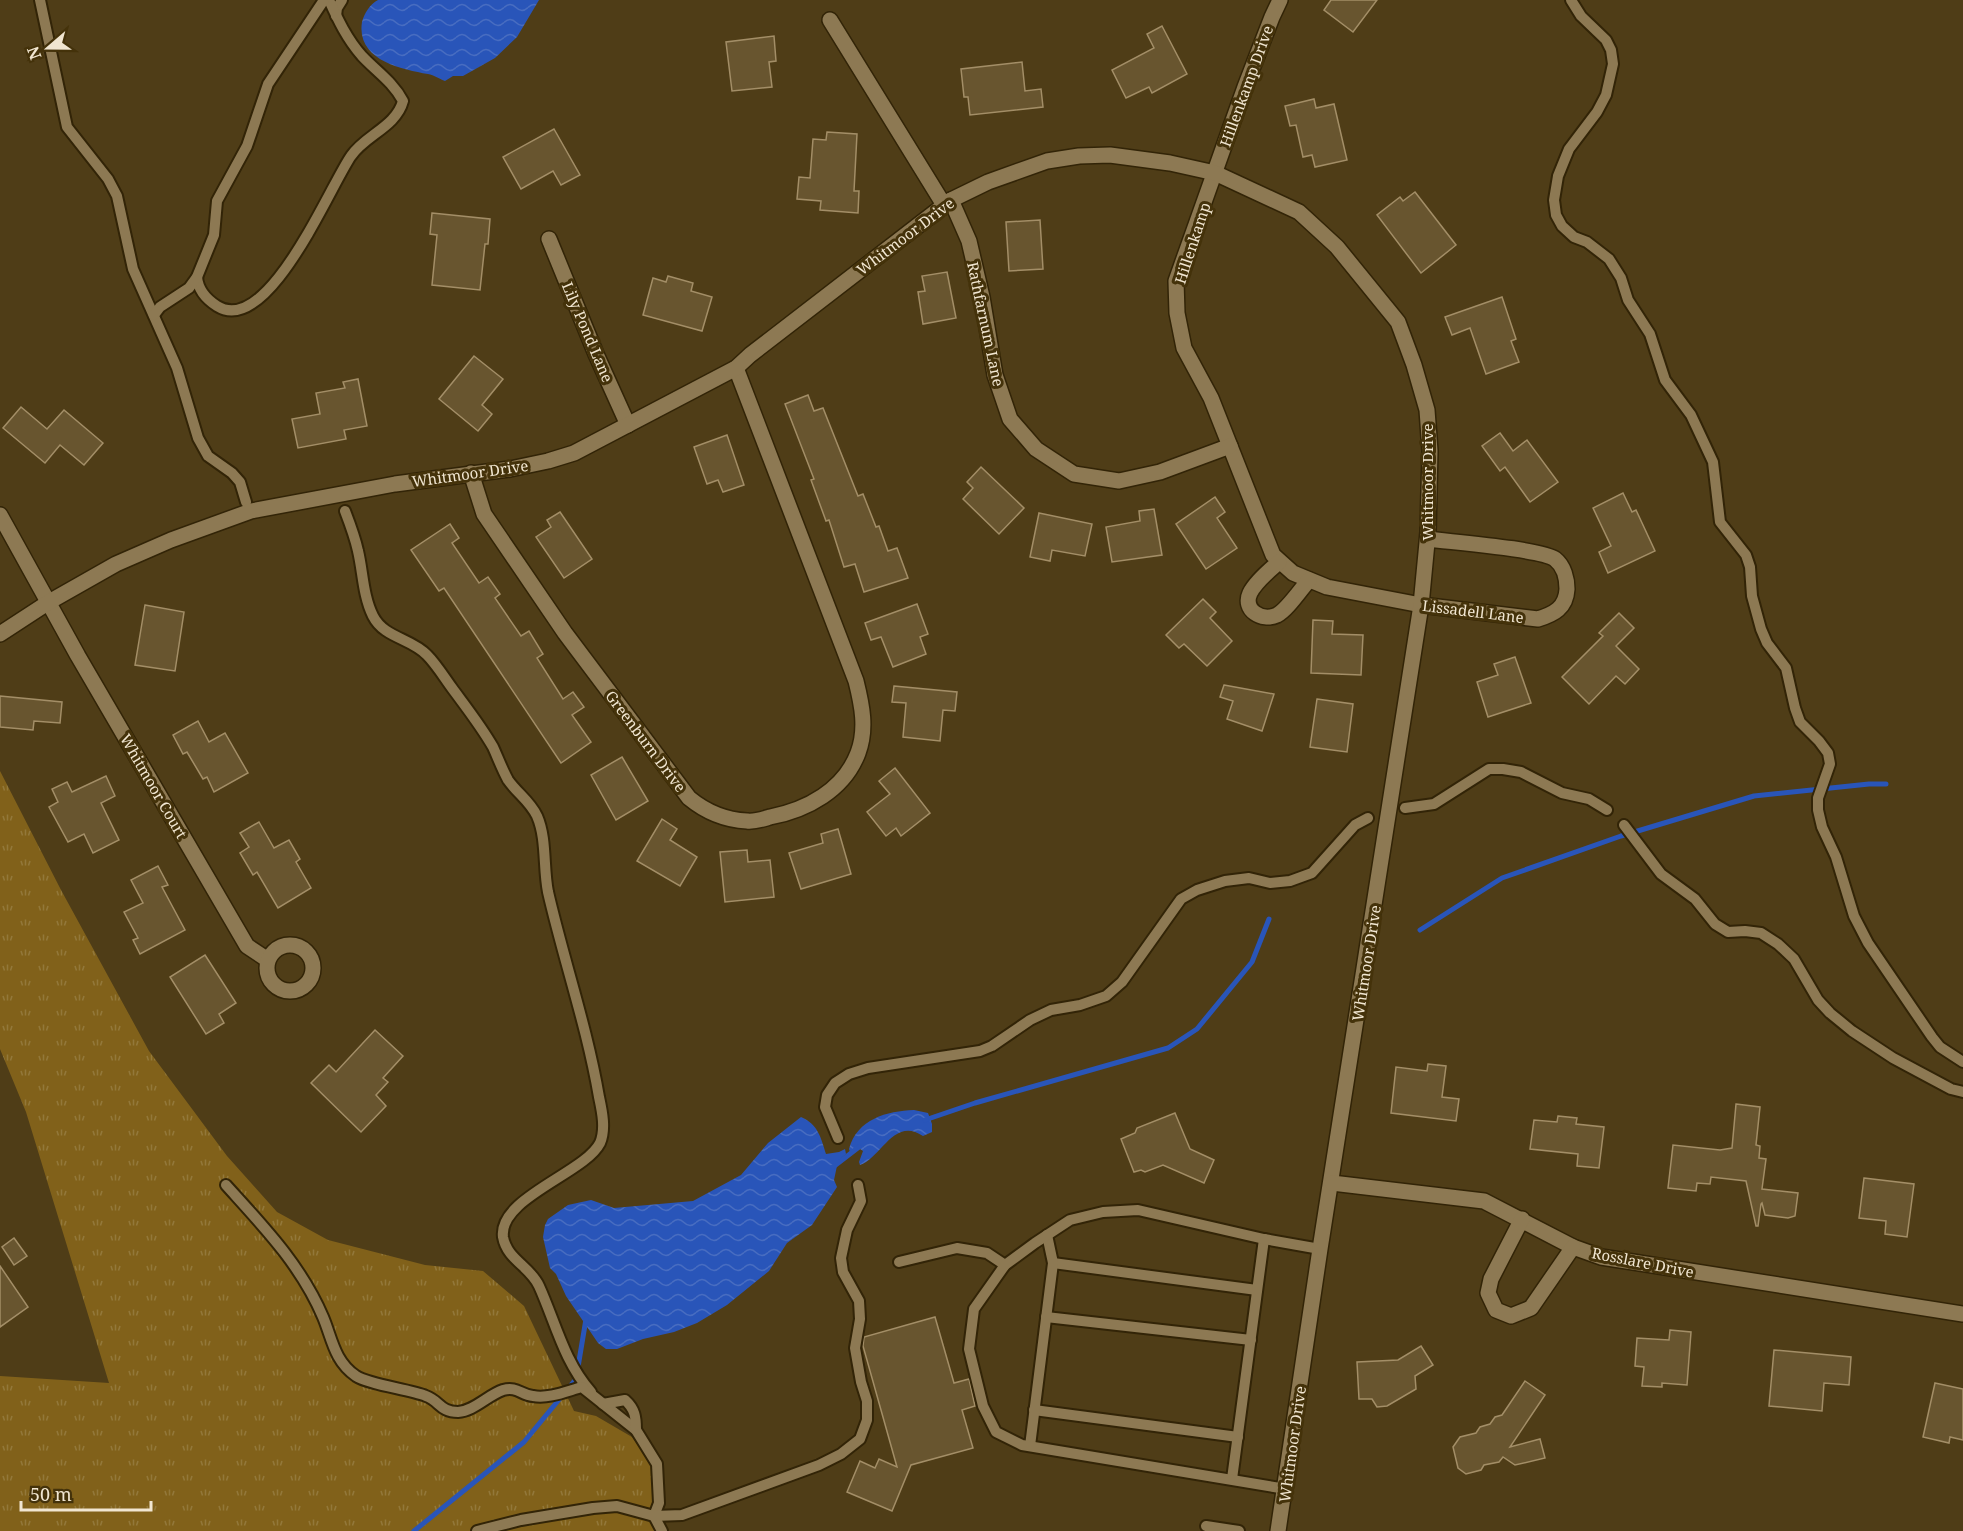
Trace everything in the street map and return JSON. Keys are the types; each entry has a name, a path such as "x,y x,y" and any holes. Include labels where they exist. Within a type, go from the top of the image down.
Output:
{"street":[{"name":"Hillenkamp Drive","path":"1215,173 1245,87 1280,0"},
{"name":"Rathfarnum Lane","path":"830,20 947,202 969,241 982,297 995,375 1010,419 1036,449 1074,474 1119,481 1160,472 1230,446"},
{"name":"Whitmoor Drive","path":"0,634 116,564 171,540 251,511 471,473 510,469 574,453 736,368 947,202 988,182 1047,161 1079,156 1110,155 1215,173 1299,212 1337,247 1398,322 1427,410 1430,451 1428,539 1421,605 1278,1531"},
{"name":"Hillenkamp","path":"1215,173 1176,281 1177,313 1184,348 1211,398 1230,446"},
{"name":"Lily Pond Lane","path":"549,239 628,426"},
{"name":"Greenburn Drive","path":"471,473 484,514 565,633 689,798 702,808 719,816 749,822 792,813 834,789 850,771 859,752 863,729 862,705 856,681 736,368"},
{"path":"1230,446 1273,555 1279,562 1267,572 1250,593 1249,604 1255,614 1260,617 1268,618 1279,614 1309,580"},
{"name":"Whitmoor Court","path":"0,514 78,656 247,946 268,960"},
{"name":"Lissadell Lane","path":"1279,562 1293,573 1327,587 1421,605 1538,619 1554,614 1564,603 1567,589 1564,571 1555,559 1534,553 1428,539"},
{"name":"Rosslare Drive","path":"1332,1183 1484,1201 1573,1246 1601,1257 1963,1314"},
{"path":"1522,1219 1491,1279 1488,1293 1496,1310 1510,1316 1531,1308 1573,1246"}],"lane":[{"path":"40,0 67,127 108,179 117,196 133,269 177,368 198,438 208,456 232,473 240,482 246,502"},
{"path":"154,315 160,307 189,288 196,277 214,235 217,201 247,146 268,84 326,0 345,34 362,55 397,89 403,101 400,112 363,142 351,155 302,245 262,295 240,309 220,308 203,294 196,277"},
{"path":"336,16 342,0"},
{"path":"1571,0 1581,16 1606,40 1611,50 1613,64 1606,95 1597,112 1569,149 1558,176 1554,200 1556,215 1562,226 1574,237 1587,242 1609,259 1621,278 1628,300 1650,334 1665,380 1691,415 1713,462 1720,522 1746,555 1750,567 1752,596 1761,629 1767,643 1786,668 1800,722 1820,741 1828,753 1830,764 1818,798 1818,810 1822,827 1836,857 1854,916 1868,943 1932,1037 1940,1047 1963,1062"},
{"path":"345,512 358,550 366,596 373,616 386,631 425,653 475,719 493,747 509,781 531,805 538,818 548,891 588,1038 599,1095 603,1134 599,1145 590,1155 541,1188 513,1211 503,1234 506,1248 513,1259 532,1273 567,1354 582,1382 603,1404 636,1430 657,1464 659,1503 654,1516 662,1531"},
{"path":"1405,808 1434,804 1489,770 1503,769 1521,772 1562,793 1589,799 1607,810"},
{"path":"838,1138 825,1107 827,1095 835,1083 849,1074 868,1068 980,1052 1030,1020 1051,1010 1080,1005 1106,996 1122,982 1181,899 1197,890 1225,880 1249,878 1270,883 1290,881 1312,873 1355,825 1368,818"},
{"path":"1624,825 1660,874 1695,900 1715,924 1728,932 1761,933 1770,938 1794,959 1818,1000 1852,1031 1893,1058 1951,1089 1963,1092"},
{"path":"226,1185 284,1250 307,1284 324,1319 331,1343 344,1363 357,1376 430,1397 443,1410 460,1412 502,1390 516,1389 533,1396 552,1396 582,1387 591,1392"},
{"path":"477,1531 521,1520 617,1506 654,1516 682,1515 804,1471 841,1454 860,1439 867,1420 867,1401 855,1348 860,1319 859,1301 843,1272 841,1258 847,1230 861,1201 858,1185"},
{"path":"1286,1489 1022,1445 996,1432 983,1406 969,1349 974,1309 1005,1265 1070,1220 1103,1212 1137,1210 1264,1239 1320,1249"},
{"path":"1029,1446 1053,1263 1047,1235"},
{"path":"1232,1479 1264,1239"},
{"path":"899,1262 957,1248 987,1253 1005,1265"},
{"path":"1053,1263 1257,1290"},
{"path":"1046,1317 1251,1340"},
{"path":"603,1404 625,1400 633,1407 636,1430"},
{"path":"1034,1410 1238,1437"},
{"path":"1206,1526 1239,1531"}],"green space":[{"path":"0,771 61,890 149,1051 227,1156 277,1212 328,1240 425,1265 483,1271 524,1306 574,1411 596,1416 632,1437 652,1465 663,1531 0,1531 0,1376 109,1383 26,1112 0,1049"}],"water":[{"path":"378,0 539,0 517,37 495,58 463,76 453,76 445,81 394,65 373,54 362,35 362,22 372,4"},
{"path":"914,1110 928,1113 932,1132 923,1136 913,1131 904,1131 888,1140 875,1155 860,1165 863,1151 860,1149 850,1152 849,1149 859,1130 884,1115"},
{"path":"801,1117 815,1128 826,1154 845,1149 846,1154 838,1161 834,1180 837,1187 812,1225 787,1243 769,1271 727,1305 697,1323 617,1349 606,1349 598,1343 566,1296 556,1274 550,1268 543,1237 548,1219 568,1205 591,1200 614,1208 693,1201 741,1175 768,1143"}],"building":[{"path":"1331,0 1377,0 1353,32 1324,10"},
{"path":"1162,26 1187,74 1152,93 1149,87 1126,98 1112,70 1154,48 1147,34"},
{"path":"774,36 776,61 769,62 772,87 732,91 726,42"},
{"path":"1022,62 1025,91 1041,89 1043,107 970,115 968,97 964,97 961,69"},
{"path":"1314,99 1316,108 1334,104 1347,160 1315,167 1312,155 1303,157 1296,125 1290,126 1285,106"},
{"path":"554,129 580,175 561,185 553,171 521,189 503,157"},
{"path":"827,132 857,134 854,191 859,191 858,213 820,210 821,201 797,199 799,177 810,178 813,139 826,140"},
{"path":"1415,192 1456,245 1421,273 1377,215 1400,197 1403,201"},
{"path":"432,213 490,219 480,290 432,285 437,235 430,234"},
{"path":"1040,220 1043,269 1009,271 1006,222"},
{"path":"947,272 956,318 923,324 918,292 925,291 922,276"},
{"path":"668,276 693,283 691,291 712,297 702,331 643,315 653,278 666,282"},
{"path":"1502,297 1516,339 1511,341 1519,362 1486,374 1470,328 1452,335 1445,317"},
{"path":"474,356 503,379 482,405 492,414 478,431 439,399"},
{"path":"358,379 367,426 344,430 346,439 298,448 292,419 320,414 316,393 345,388 343,382"},
{"path":"808,395 814,411 823,408 858,496 863,494 888,551 897,548 908,578 864,592 855,564 844,567 829,520 826,521 811,480 814,479 785,404"},
{"path":"21,407 47,429 64,410 103,443 84,465 60,445 45,463 3,428"},
{"path":"1500,433 1513,451 1527,440 1558,482 1530,502 1505,467 1500,471 1482,446"},
{"path":"727,435 744,485 723,492 718,480 707,484 694,447"},
{"path":"981,467 1024,508 999,534 963,499 973,488 967,482"},
{"path":"1623,493 1632,512 1636,510 1655,551 1608,573 1599,552 1611,546 1593,508"},
{"path":"1215,497 1225,512 1217,518 1237,548 1206,569 1176,524"},
{"path":"1154,509 1162,555 1112,562 1106,527 1140,521 1139,511"},
{"path":"560,512 592,559 564,578 536,537 551,527 547,520"},
{"path":"1039,513 1092,524 1085,556 1052,550 1050,561 1030,557"},
{"path":"450,524 459,538 452,543 479,583 488,577 500,594 495,598 521,636 529,631 543,654 537,658 563,699 573,692 584,707 572,715 591,742 561,763 444,588 439,591 411,550"},
{"path":"1203,599 1216,612 1210,618 1232,641 1207,666 1184,644 1179,648 1166,635"},
{"path":"917,604 928,634 920,637 926,654 893,667 881,637 871,640 865,623"},
{"path":"145,605 184,612 175,671 135,665"},
{"path":"1619,613 1634,628 1616,646 1639,669 1625,684 1616,676 1589,704 1562,677 1603,636 1599,633"},
{"path":"1313,620 1333,621 1332,634 1363,635 1361,675 1311,673"},
{"path":"1515,657 1531,703 1488,717 1477,682 1498,675 1494,664"},
{"path":"1224,685 1274,694 1262,731 1227,719 1233,701 1220,697"},
{"path":"894,686 957,692 955,711 943,710 940,741 903,737 906,703 892,702"},
{"path":"0,696 62,702 60,723 34,721 33,730 0,727"},
{"path":"1317,699 1353,704 1347,752 1310,747"},
{"path":"198,721 209,742 225,733 248,773 214,792 207,777 203,779 187,752 183,754 173,735"},
{"path":"622,757 648,801 616,820 591,775"},
{"path":"895,768 930,813 901,836 896,828 886,836 867,812 890,794 879,781"},
{"path":"106,776 115,796 101,803 119,840 93,853 84,834 68,842 49,807 58,802 52,789 67,782 72,792"},
{"path":"662,819 677,829 670,840 697,857 680,886 637,861"},
{"path":"259,822 274,848 289,840 300,859 296,862 311,888 278,908 257,872 253,875 240,853 249,847 240,833"},
{"path":"838,829 851,874 801,889 789,853 823,843 821,834"},
{"path":"747,850 748,862 770,860 774,897 725,902 720,852"},
{"path":"158,866 168,885 162,887 185,930 140,954 133,940 138,938 124,912 143,903 131,880"},
{"path":"205,955 236,1003 219,1014 224,1023 206,1034 170,977"},
{"path":"375,1030 403,1056 383,1078 388,1082 376,1095 386,1106 361,1132 311,1083 329,1065 336,1072"},
{"path":"1428,1064 1446,1066 1442,1097 1459,1099 1456,1121 1391,1113 1396,1067 1427,1071"},
{"path":"1736,1104 1760,1107 1756,1145 1760,1146 1759,1158 1766,1159 1762,1189 1798,1193 1795,1216 1788,1218 1765,1215 1762,1203 1758,1226 1756,1226 1746,1181 1711,1177 1710,1184 1697,1183 1696,1191 1668,1188 1673,1145 1720,1150 1732,1148"},
{"path":"1175,1113 1190,1149 1214,1160 1204,1183 1163,1165 1145,1172 1141,1170 1134,1172 1121,1139 1135,1133 1137,1128"},
{"path":"1558,1116 1577,1118 1576,1124 1604,1127 1599,1168 1577,1166 1578,1154 1530,1149 1534,1120 1557,1122"},
{"path":"1864,1178 1914,1184 1907,1237 1885,1234 1886,1221 1859,1218"},
{"path":"14,1238 27,1256 14,1265 2,1247"},
{"path":"0,1266 28,1307 0,1327"},
{"path":"935,1317 954,1383 969,1379 975,1406 962,1410 973,1448 911,1465 892,1511 847,1492 860,1461 875,1468 879,1459 897,1467 863,1346 864,1337"},
{"path":"1670,1330 1691,1332 1687,1385 1662,1383 1662,1387 1642,1386 1644,1367 1635,1366 1637,1338 1669,1340"},
{"path":"1421,1346 1433,1365 1415,1376 1416,1389 1387,1406 1377,1407 1372,1399 1359,1399 1357,1362 1398,1360"},
{"path":"1774,1350 1851,1357 1849,1385 1824,1383 1822,1411 1769,1406"},
{"path":"1525,1381 1545,1395 1510,1447 1540,1439 1545,1458 1515,1465 1503,1457 1499,1462 1484,1465 1481,1470 1466,1474 1458,1468 1453,1447 1460,1437 1476,1433 1480,1427 1490,1424 1495,1417 1502,1415"},
{"path":"1935,1383 1963,1389 1963,1440 1950,1437 1949,1443 1923,1437"}],"waterway":[{"path":"1420,930 1502,878 1621,836 1754,796 1886,784"},
{"path":"925,1120 975,1103 1168,1048 1197,1029 1252,962 1269,919"},
{"path":"833,1167 859,1147"},
{"path":"414,1531 524,1442 576,1379 586,1319"}]}
